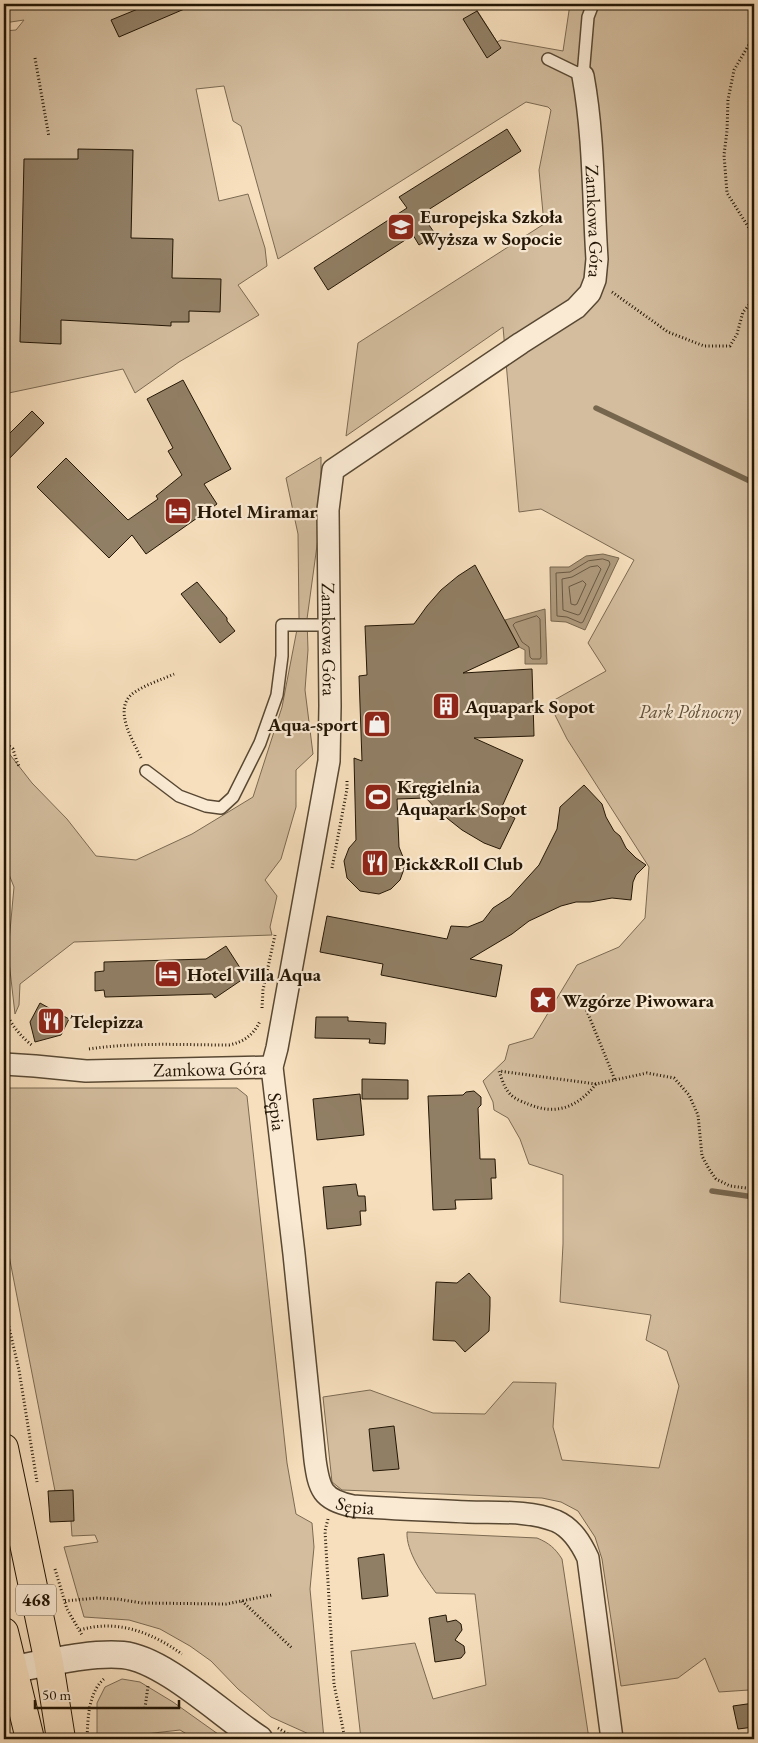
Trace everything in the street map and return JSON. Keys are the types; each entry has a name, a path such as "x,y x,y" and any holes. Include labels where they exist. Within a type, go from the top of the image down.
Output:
{"main road":[{"name":"468","path":"4,1448 49,1663 61,1739"},
{"name":"468","path":"4,1632 30,1739"}],"street":[{"name":"Zamkowa Góra","path":"4,1064 86,1071 272,1067 329,761 328,510 333,470 520,343 576,308 590,293 596,280 597,259 587,98 583,76"},
{"name":"Sępia","path":"272,1067 294,1254 315,1460 318,1480 322,1490 327,1497 339,1504 379,1508 514,1513 541,1517 557,1522 572,1532 588,1558 612,1739"},
{"path":"13,1669 106,1655 124,1655 148,1662 166,1671 267,1732"}],"lane":[{"path":"548,59 583,76 588,17 593,4"},
{"path":"146,771 178,796 206,806 221,808 234,797 260,743 277,695 282,656 282,625 329,625"}],"path":[{"path":"754,36 734,70 728,100 724,155 728,193 754,236"},
{"path":"35,58 49,137"},
{"path":"596,280 668,332 704,346 730,346 737,334 743,312 754,299"},
{"path":"146,771 125,723 123,714 126,702 133,692 174,674"},
{"path":"4,742 14,749 19,766"},
{"path":"331,873 347,789 347,780"},
{"path":"262,1013 263,990 277,928"},
{"path":"4,938 4,973"},
{"path":"580,994 615,1080"},
{"path":"4,1004 4,1012 18,1032 35,1048"},
{"path":"88,1049 148,1044 228,1045 240,1042 252,1034 259,1024 260,1018"},
{"path":"596,1084 588,1094 565,1108 538,1108 512,1096 503,1084 499,1071 596,1084 647,1073 674,1078 689,1095 698,1115 702,1156 712,1174 716,1179 730,1186 754,1189"},
{"path":"4,1306 19,1370 38,1491"},
{"path":"339,1504 330,1512 325,1531 334,1684 345,1739"},
{"path":"54,1566 70,1615 80,1630"},
{"path":"65,1602 97,1598 142,1603 226,1604 272,1595"},
{"path":"241,1601 293,1649"},
{"path":"145,1708 149,1680"},
{"path":"87,1739 93,1692"},
{"path":"267,1732 296,1739"}],"green space":[{"name":"Park Północny","path":"4,4 473,4 497,42 501,40 563,51 570,4 754,4 754,1696 749,1690 719,1692 705,1658 678,1678 621,1686 602,1559 595,1537 578,1511 561,1502 542,1498 342,1490 332,1482 323,1397 370,1390 433,1413 485,1414 513,1382 556,1383 553,1427 562,1460 659,1468 679,1386 667,1351 646,1340 651,1315 560,1302 563,1244 563,1175 529,1164 520,1139 508,1118 494,1110 493,1102 483,1081 505,1060 509,1045 533,1038 577,965 619,947 645,918 649,867 567,739 549,703 606,671 588,643 634,560 541,509 519,512 503,327 346,436 358,343 544,224 539,170 551,110 548,107 526,102 278,259 241,126 233,121 224,86 196,89 219,201 248,194 265,248 267,266 238,285 259,315 179,362 135,393 123,369 4,394 4,31 16,30 24,20 4,23"},
{"path":"321,457 321,516 307,619 308,650 305,690 313,754 296,770 296,807 281,859 265,880 277,896 270,927 272,935 74,942 20,984 19,1005 15,1014 8,953 14,887 4,862 4,747 32,783 67,819 96,856 136,860 192,834 253,797 282,707 299,619 298,534 286,478"},
{"path":"4,1088 237,1088 247,1096 287,1463 296,1514 312,1523 314,1547 310,1589 324,1739 320,1739 271,1717 238,1689 211,1661 190,1646 160,1629 129,1620 84,1617 64,1547 98,1542 95,1535 72,1536 71,1521 55,1491 4,1230"},
{"path":"407,1532 537,1538 557,1552 562,1559 589,1739 361,1739 351,1651 415,1643 433,1699 486,1685 475,1594 436,1593 421,1572 409,1548"},
{"path":"122,1679 140,1682 173,1702 225,1739 195,1739 180,1730 136,1735 136,1739 97,1739 97,1703 105,1687"}],"water":[{"path":"603,554 619,558 585,630 566,622 551,621 550,567 569,567 586,556"},
{"path":"545,609 547,664 525,664 525,650 519,647 505,620"}],"building":[{"path":"150,4 196,4 119,37 111,20"},
{"path":"477,11 501,48 487,58 463,19"},
{"path":"507,129 521,151 428,210 436,221 429,225 436,235 419,245 413,235 328,290 314,268 407,208 399,197"},
{"path":"78,149 133,150 131,238 173,239 172,278 221,279 220,312 189,311 189,322 171,322 171,326 61,320 61,344 20,342 24,159 78,159"},
{"path":"183,380 231,469 204,484 217,504 146,554 132,535 109,558 37,487 66,458 128,520 158,499 156,496 182,475 168,451 173,448 147,399"},
{"path":"32,411 44,423 4,464 4,439"},
{"name":"Aquapark Sopot","path":"475,565 519,647 463,673 532,669 534,736 474,738 523,760 500,811 515,818 500,849 484,843 462,830 438,811 426,798 397,799 399,847 403,857 404,869 400,880 391,889 379,894 360,891 347,878 344,861 349,848 356,840 354,758 362,761 359,676 367,675 365,626 414,624 441,590"},
{"path":"197,582 227,618 227,621 235,631 220,643 181,594"},
{"path":"584,785 602,804 606,817 626,848 646,865 636,875 633,882 631,900 612,898 590,902 576,902 561,906 529,921 512,934 470,959 502,965 496,997 381,975 383,964 320,952 327,916 447,939 451,926 468,927 483,921 493,908 510,897 539,865 557,829 560,807"},
{"name":"Hotel Villa Aqua","path":"226,946 246,977 215,998 212,994 105,997 104,990 95,991 95,972 104,971 104,962 206,959"},
{"name":"Telepizza","path":"40,1003 69,1019 61,1035 35,1042 30,1022"},
{"path":"316,1017 348,1017 348,1021 386,1023 385,1044 369,1043 370,1039 315,1038"},
{"path":"362,1079 408,1080 408,1099 362,1099"},
{"path":"474,1091 481,1097 481,1105 478,1108 480,1159 495,1159 496,1178 491,1178 492,1199 455,1200 456,1209 433,1210 428,1096 463,1095 466,1092"},
{"path":"360,1094 364,1135 317,1140 313,1099"},
{"path":"356,1184 358,1196 365,1196 366,1211 360,1211 361,1225 327,1229 323,1187"},
{"path":"469,1273 490,1297 489,1331 465,1352 455,1341 433,1340 436,1282 457,1283"},
{"path":"394,1426 399,1469 373,1471 369,1429"},
{"path":"73,1490 74,1521 50,1522 48,1491"},
{"path":"384,1554 388,1596 362,1599 358,1558"},
{"path":"446,1615 447,1622 456,1620 461,1624 462,1630 455,1640 464,1646 465,1653 461,1658 435,1662 429,1618"},
{"path":"754,1703 754,1727 738,1729 733,1706"}],"waterway":[{"path":"596,408 754,483"},
{"path":"712,1191 754,1197"}],"place":[{"name":"Europejska Szkoła Wyższa w Sopocie","path":"401,227"},
{"name":"Hotel Miramar","path":"178,511"},
{"name":"Aquapark Sopot","path":"446,706"},
{"name":"Aqua-sport","path":"377,724"},
{"name":"Kręgielnia Aquapark Sopot","path":"378,797"},
{"name":"Pick&Roll Club","path":"375,863"},
{"name":"Hotel Villa Aqua","path":"168,974"},
{"name":"Wzgórze Piwowara","path":"543,1000"},
{"name":"Telepizza","path":"51,1021"}]}
